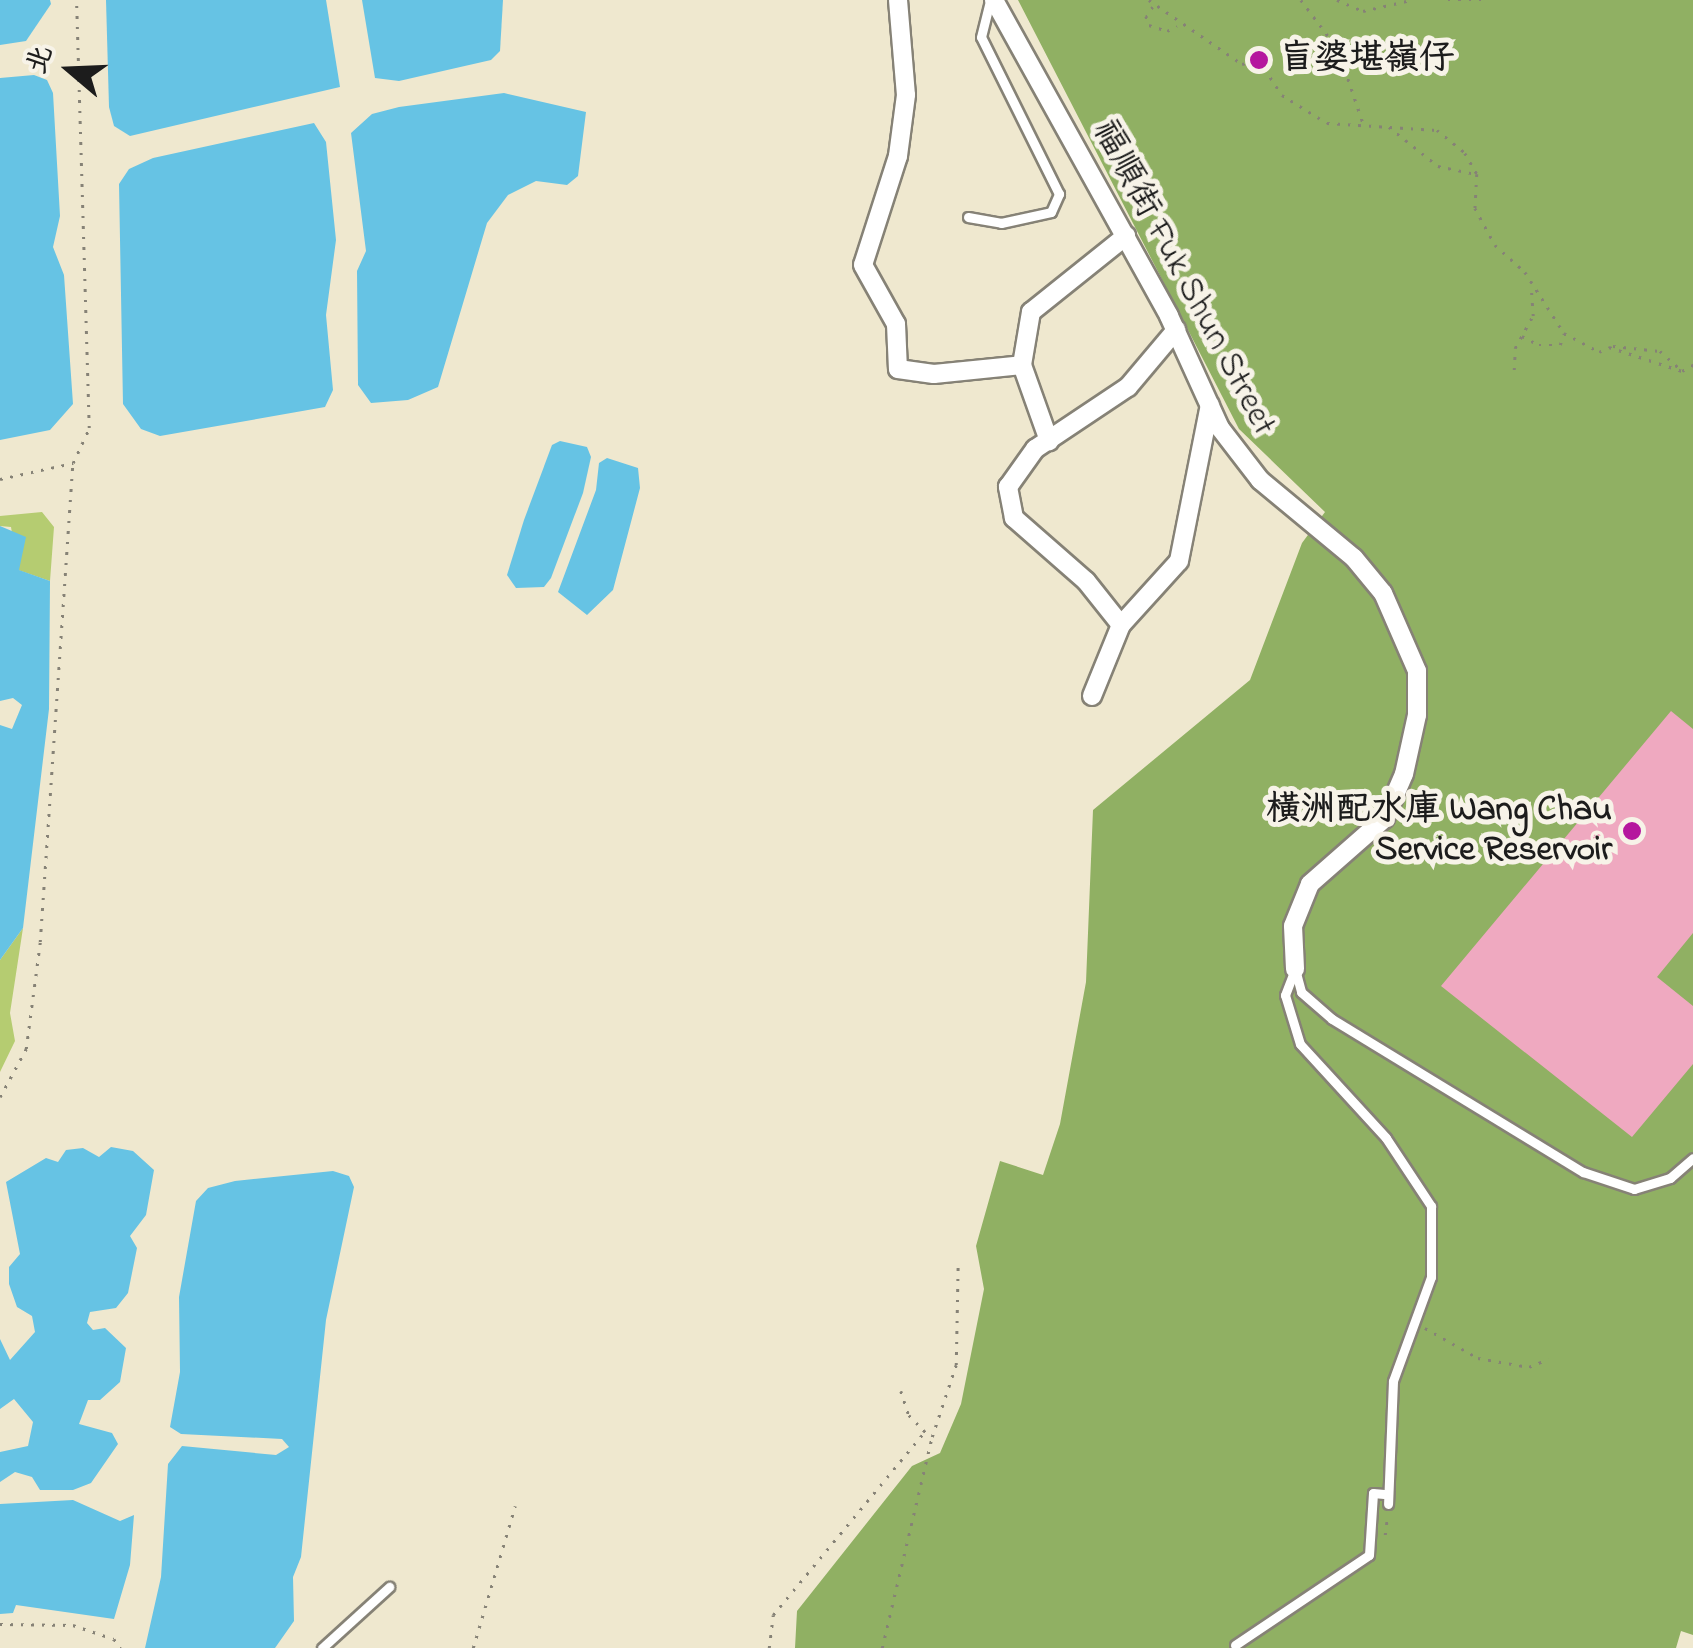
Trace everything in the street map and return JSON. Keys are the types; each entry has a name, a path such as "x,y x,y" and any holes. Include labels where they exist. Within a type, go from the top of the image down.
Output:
{"street":[{"path":"898,0 906,94 898,156 864,274 896,324 898,369 934,374 1022,365"},
{"name":"福順街 Fuk Shun Street","path":"992,0 1126,236 1210,405 1260,480 1354,558 1383,593 1418,671 1417,716 1398,788 1385,818 1366,840 1310,884 1293,926 1295,969"},
{"path":"1049,441 1022,365 1030,312 1126,236"},
{"path":"1122,625 1086,581 1014,518 1008,487 1035,448 1128,388 1176,330"},
{"path":"1092,696 1122,625 1178,560 1210,405"}],"lane":[{"path":"968,216 1001,223 1050,212 1059,194 981,37 992,0"},
{"path":"1295,969 1301,992 1382,1052 1610,1184 1651,1186 1693,1158"},
{"path":"1235,1645 1369,1555 1373,1493 1386,1499 1393,1382 1411,1318 1431,1276 1431,1206 1414,1174 1300,1044 1284,996 1295,969"},
{"path":"322,1648 389,1586"}],"path":[{"path":"0,1097 26,1049 40,942 73,462 88,428 76,0"},
{"path":"1148,0 1178,25 1242,64 1259,60 1282,95 1327,123 1438,130 1466,153 1477,174 1475,208 1495,246 1531,284 1564,332 1599,352 1609,347 1660,350 1682,371"},
{"path":"1301,0 1338,49 1364,126"},
{"path":"1337,0 1363,11 1410,0"},
{"path":"1448,0 1481,0"},
{"path":"1153,7 1146,16 1149,24 1167,31 1178,25"},
{"path":"1388,126 1438,166 1477,174"},
{"path":"1514,370 1521,335 1533,316 1531,284"},
{"path":"1521,335 1539,346 1560,345 1564,332"},
{"path":"1609,347 1682,371 1693,365"},
{"path":"0,479 73,462"},
{"path":"882,1648 932,1437 956,1365 958,1264"},
{"path":"1411,1318 1478,1358 1529,1368 1548,1360"},
{"path":"901,1391 922,1434 932,1437"},
{"path":"770,1648 773,1615 922,1434"},
{"path":"473,1648 515,1506"},
{"path":"0,1624 73,1625 114,1638 122,1648"}],"green space":[{"path":"1018,0 1693,0 1693,1635 1681,1631 1676,1648 795,1648 797,1611 912,1466 940,1453 961,1404 984,1289 976,1246 1000,1161 1043,1175 1060,1124 1086,982 1093,810 1250,680 1302,543 1325,512 1239,429"},
{"path":"42,512 54,527 50,581 18,570 11,527 0,526 0,516"},
{"path":"23,928 10,1013 15,1041 0,1072 0,960"}],"water":[{"path":"0,0 50,0 51,4 26,41 0,45"},
{"path":"106,0 326,0 340,87 130,136 114,126 109,107"},
{"path":"362,0 503,0 500,51 491,60 399,81 375,78"},
{"path":"34,75 47,80 53,93 60,216 53,247 64,275 73,404 50,430 0,440 0,78"},
{"path":"504,93 586,112 578,176 567,185 536,181 508,195 487,223 438,387 408,400 371,403 358,385 357,271 366,251 351,133 372,114"},
{"path":"314,123 326,142 336,240 326,315 333,390 325,407 160,436 141,429 123,404 119,184 129,169 153,158"},
{"path":"560,441 587,447 591,457 583,493 551,578 544,587 516,588 507,575 552,445"},
{"path":"607,458 638,468 640,488 613,590 587,615 558,592 596,490 599,463"},
{"path":"0,526 26,537 19,570 50,581 49,709 23,928 0,960 0,725 12,729 22,705 13,698 0,701"},
{"path":"111,1147 133,1151 154,1170 146,1215 130,1236 137,1248 128,1293 116,1308 90,1312 87,1323 93,1330 105,1328 126,1348 120,1382 100,1400 88,1400 79,1424 112,1433 118,1444 91,1483 73,1490 40,1490 32,1477 15,1472 0,1482 0,1452 28,1446 33,1422 14,1399 0,1409 0,1339 10,1360 35,1332 32,1316 17,1307 9,1284 9,1267 20,1254 6,1182 46,1158 58,1162 66,1150 83,1148 99,1157"},
{"path":"333,1171 349,1176 354,1187 326,1320 301,1557 293,1577 294,1621 275,1648 145,1648 161,1577 168,1464 182,1446 276,1455 289,1447 282,1439 181,1434 170,1427 180,1372 179,1297 196,1201 208,1188 235,1181"},
{"path":"73,1500 120,1521 134,1515 130,1565 114,1619 16,1605 13,1613 0,1614 0,1504"}],"building":[{"name":"橫洲配水庫 Wang Chau Service Reservoir","path":"1671,711 1693,729 1693,933 1657,977 1693,1006 1693,1064 1632,1137 1441,986"}],"place":[{"name":"盲婆堪嶺仔","path":"1259,60"},
{"name":"橫洲配水庫 Wang Chau Service Reservoir","path":"1632,831"}]}
